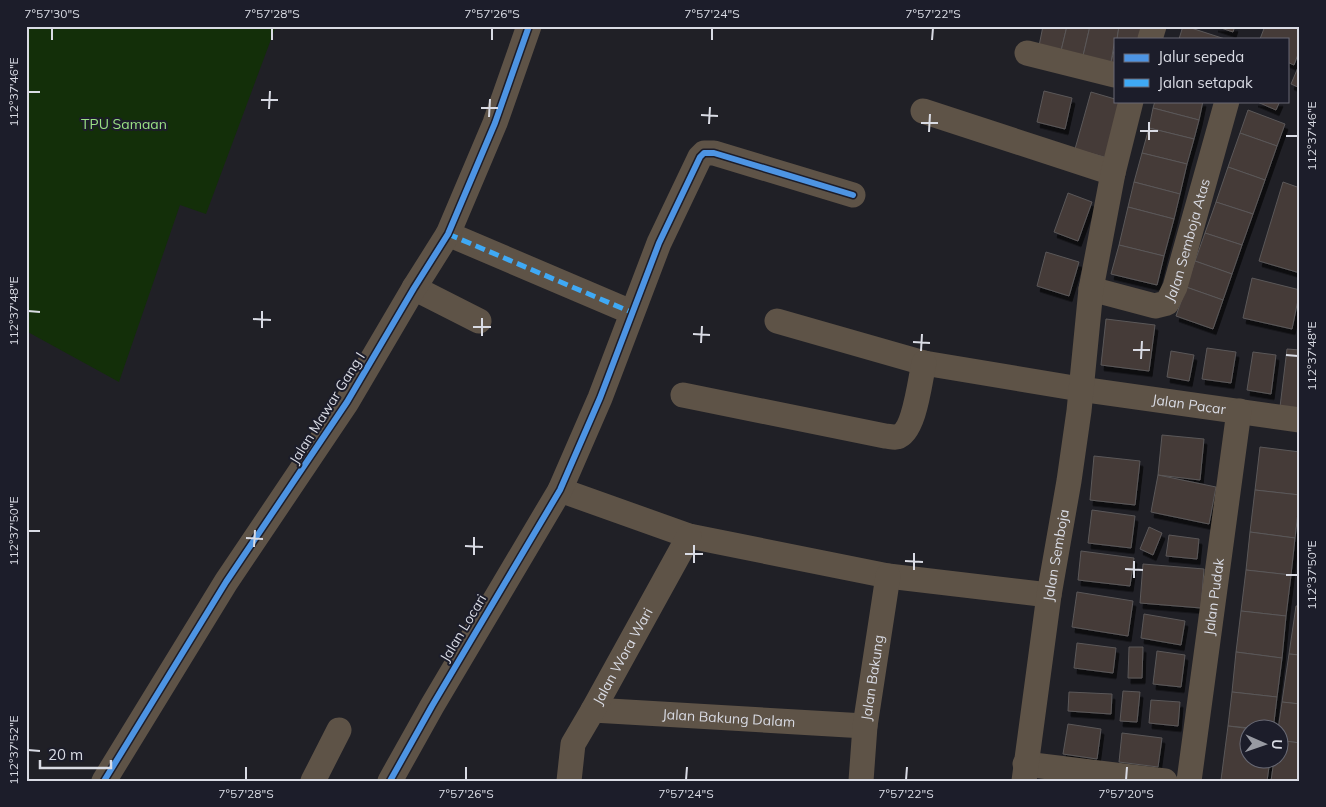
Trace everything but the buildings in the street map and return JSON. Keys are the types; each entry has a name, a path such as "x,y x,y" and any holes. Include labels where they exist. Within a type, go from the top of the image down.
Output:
{"street":[{"name":"Jalan Mawar Gang I","path":"104,781 226,582 347,402 448,234 495,123 529,26"},
{"path":"1150,38 1154,26"},
{"path":"1027,53 1114,75"},
{"path":"1091,289 1113,173 1131,102"},
{"name":"Jalan Semboja Atas","path":"1091,289 1155,306 1167,303 1175,287 1227,102"},
{"path":"923,111 1113,173"},
{"name":"Jalan Locari","path":"390,781 437,697 560,490 600,398 631,312 659,243 700,157 704,153 714,153 854,195"},
{"path":"448,234 631,312"},
{"path":"414,288 479,321"},
{"name":"Jalan Semboja","path":"1024,773 1049,595 1069,481 1091,289"},
{"name":"Jalan Pacar","path":"777,321 924,363 1080,389 1300,420"},
{"path":"683,395 898,437 911,424 924,363"},
{"name":"Jalan Pudak","path":"1189,781 1239,411"},
{"path":"560,490 689,536 888,576 1049,595"},
{"name":"Jalan Wora Wari","path":"569,781 573,744 689,536"},
{"name":"Jalan Bakung","path":"861,781 865,726 888,576"},
{"name":"Jalan Bakung Dalam","path":"593,710 865,726"},
{"path":"313,781 339,730"},
{"path":"1024,773 1165,781"}],"green space":[{"name":"TPU Samaan","path":"26,26 276,26 206,214 180,205 119,382 26,331"}],"marked path":[{"path":"448,234 631,312"}],"cycle path":[{"path":"104,781 226,582 347,402 448,234 495,123 529,26"},
{"path":"390,781 432,706 560,490 600,398 659,243 700,157 704,153 714,153 853,195"}]}
